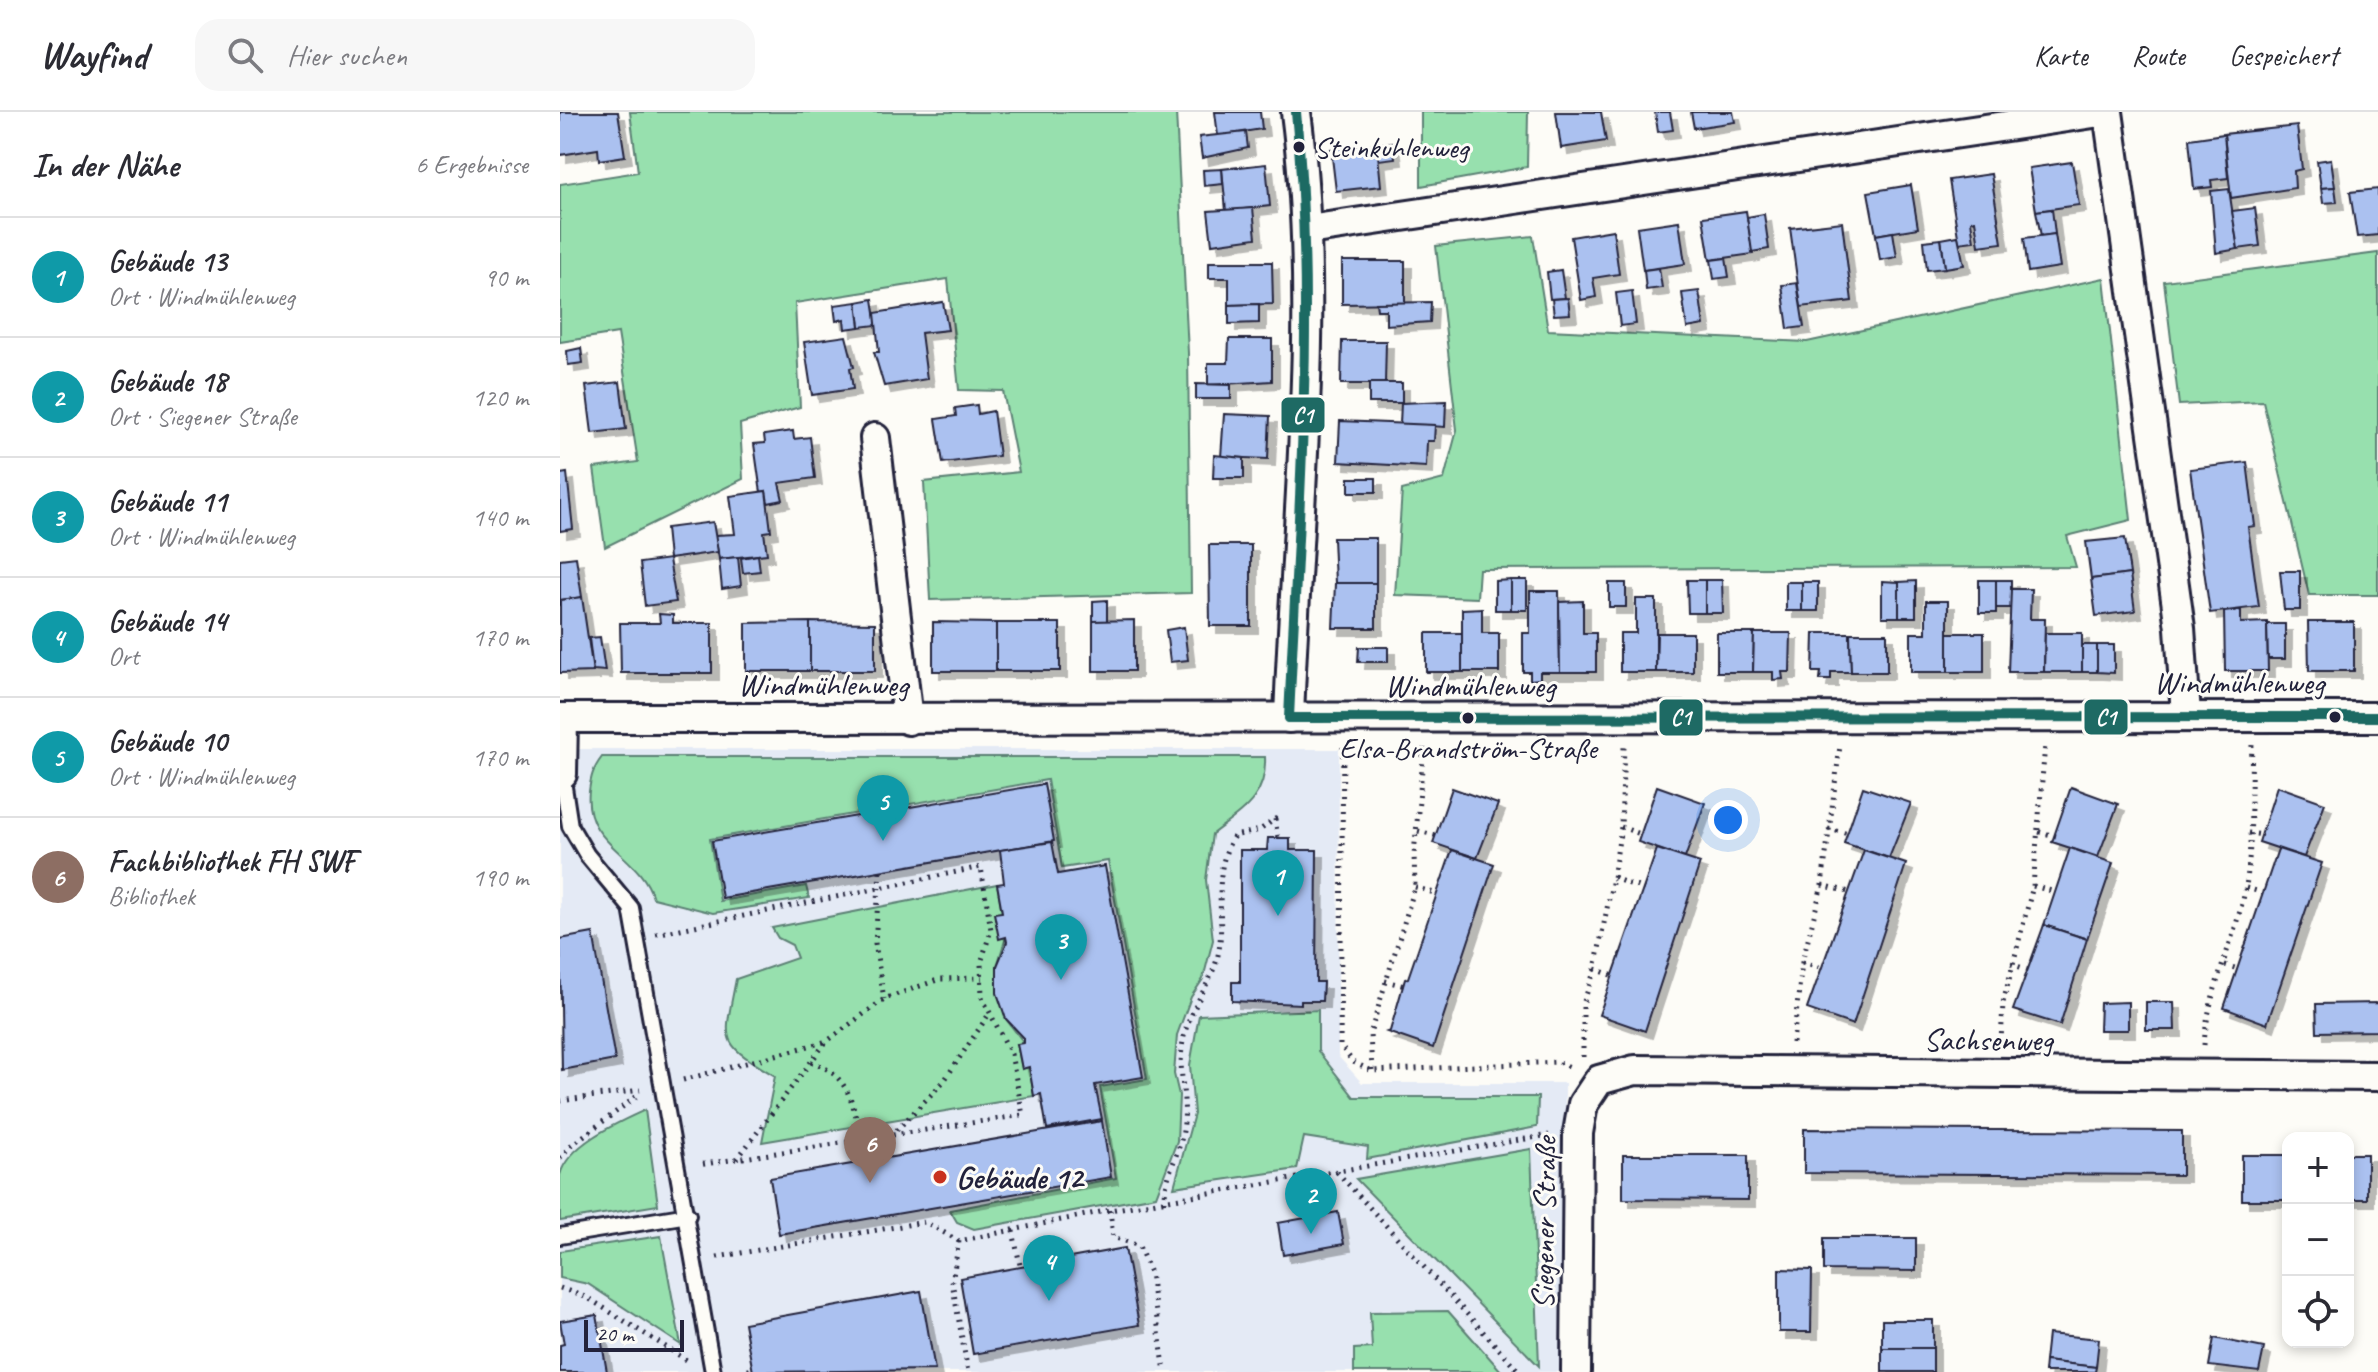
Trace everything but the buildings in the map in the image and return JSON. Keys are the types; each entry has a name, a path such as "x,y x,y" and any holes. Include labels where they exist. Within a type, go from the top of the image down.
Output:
{"street":[{"path":"1289,718 1305,464 1308,230 1296,112"},
{"path":"1308,230 2100,112"},
{"path":"2108,112 2180,628 2186,715"},
{"path":"875,438 908,720"},
{"name":"Windmühlenweg","path":"562,774 562,718 2378,717"},
{"name":"Sachsenweg","path":"1599,1080 1635,1070 2378,1076"},
{"name":"Siegener Straße","path":"1576,1372 1578,1133 1583,1104 1599,1080"}],"lane":[{"path":"562,774 570,826 587,855 631,908 688,1215 713,1372"},
{"path":"560,1236 688,1215"}],"path":[{"path":"2000,1073 2003,1003 2033,886 2047,716"},
{"path":"2203,1074 2206,1019 2225,965 2246,888 2254,716"},
{"path":"1792,1071 1802,962 1822,885 1844,717"},
{"path":"1599,1080 1583,1060 1583,1004 1595,969 1621,827 1626,718"},
{"path":"1344,719 1340,1045 1353,1062 1372,1071 1558,1062 1599,1080"},
{"path":"1372,1071 1370,1034 1415,887 1426,719"},
{"path":"1165,1202 1165,1186 1183,1135 1186,1111 1178,1064 1186,1027 1219,950 1218,912 1225,851 1234,836 1260,830 1275,819 1278,838"},
{"path":"1621,827 1643,835"},
{"path":"1828,829 1849,834"},
{"path":"1418,831 1438,836"},
{"path":"2039,832 2056,836"},
{"path":"2248,833 2263,835"},
{"path":"658,934 981,867 994,928 981,963 982,997 1011,1054 1023,1115 697,1165"},
{"path":"880,871 875,943 884,999"},
{"path":"1613,878 1644,889"},
{"path":"1822,885 1849,892"},
{"path":"2033,886 2055,892"},
{"path":"1415,887 1437,894"},
{"path":"2246,888 2264,893"},
{"path":"1802,962 1823,968"},
{"path":"2011,964 2029,970"},
{"path":"2225,965 2238,969"},
{"path":"1595,969 1614,976"},
{"path":"737,1159 826,1042 884,999 940,979 982,978"},
{"path":"1385,981 1405,986"},
{"path":"891,1136 944,1081 990,1013"},
{"path":"664,1085 826,1042"},
{"path":"1011,1054 1019,1056"},
{"path":"811,1062 838,1074 847,1085 866,1161"},
{"path":"560,1101 645,1089 629,1105 570,1146 560,1158"},
{"path":"695,1261 925,1222 959,1241 1110,1210 1551,1134 1578,1133"},
{"path":"1337,1172 1520,1372"},
{"path":"1110,1210 1113,1237 1139,1246 1150,1273 1165,1372"},
{"path":"1013,1231 1020,1265"},
{"path":"959,1241 952,1282 968,1372"},
{"path":"560,1288 588,1298 692,1364"},
{"path":"740,1372 752,1369"}],"shaded area":[{"path":"560,749 1339,749 1338,1056 1362,1083 1565,1083 1564,1372 560,1372"}],"green space":[{"path":"630,112 1176,112 1188,353 1191,593 930,600 924,482 1019,472 1003,391 959,390 948,279 795,303 800,407 740,424 743,479 605,547 594,468 638,462 618,333 560,342 560,184 638,172"},
{"path":"1421,112 1528,112 1527,167 1421,186"},
{"path":"1533,236 1548,330 1807,342 2104,278 2131,520 2067,536 2076,567 1479,569 1477,598 1395,595 1402,490 1444,479 1457,430 1436,246"},
{"path":"2378,253 2378,595 2309,595 2263,401 2179,405 2164,281"},
{"path":"602,757 1265,757 1265,771 1257,793 1242,810 1212,834 1206,880 1213,940 1203,979 1191,997 1177,1035 1174,1074 1179,1095 1177,1141 1156,1196 974,1229 957,1222 950,1210 1116,1178 1100,1087 1147,1079 1108,861 1062,868 1047,780 710,839 720,901 806,886 809,898 713,913 653,898 637,870 603,837 589,809 593,773"},
{"path":"997,884 1002,912 1000,938 1006,937 997,966 1006,1019 1024,1043 1017,1044 1022,1069 1029,1067 1034,1096 762,1142 775,1076 734,1047 728,1029 736,979 797,958 792,945 778,938 772,928"},
{"path":"1318,1010 1318,1051 1354,1097 1538,1097 1537,1127 1367,1159 1368,1147 1304,1137 1297,1169 1174,1187 1194,1114 1190,1065 1199,1015"},
{"path":"645,1110 658,1205 560,1221 560,1175 573,1153 596,1135"},
{"path":"1531,1149 1539,1366 1356,1179"},
{"path":"661,1236 681,1345 588,1284 560,1278 560,1251"},
{"path":"1448,1311 1502,1372 1354,1372 1354,1349 1372,1348 1370,1312"}],"transit line":[{"name":"C1","path":"1289,718 1305,339 1302,188 1296,112"},
{"name":"C1","path":"1289,718 2378,717"}],"place":[{"name":"Steinkuhlenweg","path":"1299,147"},
{"name":"Elsa-Brandström-Straße","path":"1468,718"},
{"name":"Gebäude 10","path":"883,841"},
{"name":"Gebäude 13","path":"1278,916"},
{"name":"Gebäude 11","path":"1061,980"},
{"name":"Gebäude 12","path":"940,1177"},
{"name":"Fachbibliothek FH SWF","path":"870,1183"},
{"name":"Gebäude 18","path":"1311,1234"},
{"name":"Gebäude 14","path":"1049,1301"}]}
